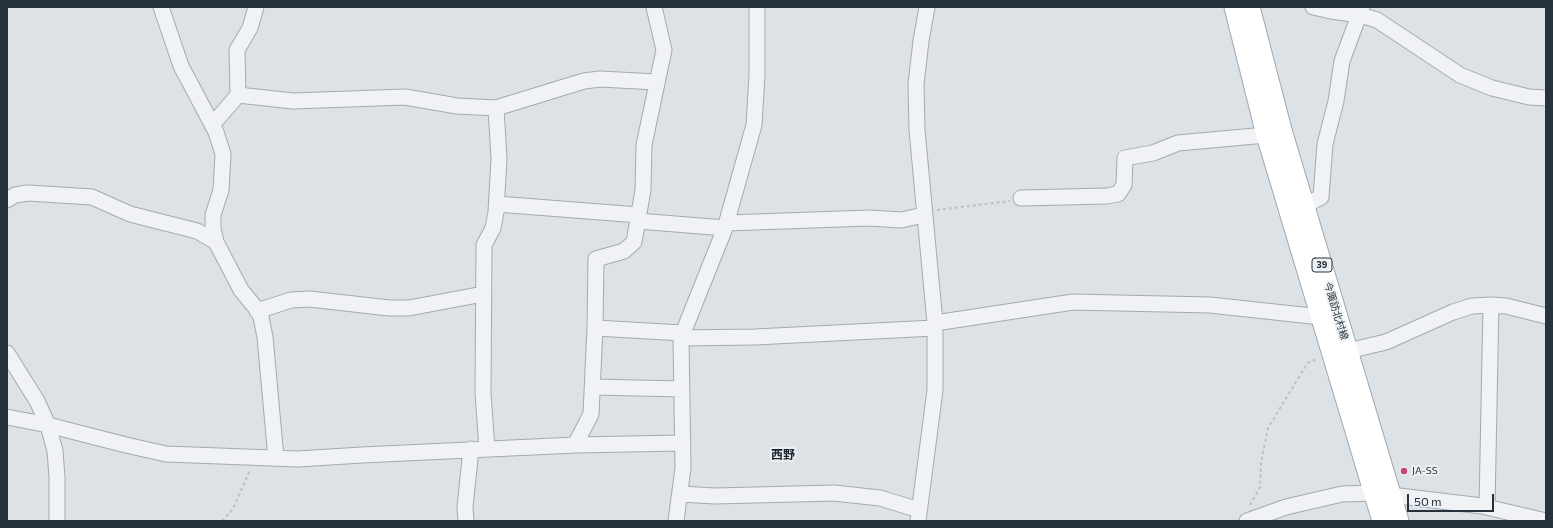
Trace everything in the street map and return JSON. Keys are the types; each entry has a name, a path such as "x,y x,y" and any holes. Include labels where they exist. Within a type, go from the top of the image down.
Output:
{"main road":[{"name":"今諏訪北村線","path":"1234,7 1266,134 1321,317 1340,353"},
{"name":"今諏訪北村線","path":"1250,7 1280,123 1304,206 1340,353 1383,494 1399,521"},
{"name":"今諏訪北村線","path":"1382,521 1383,494"}],"street":[{"path":"161,7 181,66 216,132 223,154 221,190 213,215 213,228 216,242 241,290 261,318 266,337 276,458"},
{"path":"212,125 238,95 237,50 250,28 256,7"},
{"path":"575,445 592,414 596,259 624,251 634,242 643,190 644,145 664,50 654,7"},
{"path":"676,521 683,468 682,336 726,225 754,125 757,75 757,7"},
{"path":"680,494 715,496 834,493 880,498 918,516 935,390 935,326 917,130 916,84 921,40 927,7"},
{"path":"1313,7 1331,11 1361,11 1460,75 1492,88 1529,97 1546,98"},
{"path":"1304,206 1321,197 1325,144 1336,101 1342,61 1361,11"},
{"path":"238,95 293,101 406,97 457,106 496,108 584,81 600,79 657,82"},
{"path":"487,449 483,393 484,245 493,228 496,204 499,159 496,108"},
{"path":"1021,198 1107,196 1118,194 1124,186 1124,158 1153,153 1178,143 1266,134"},
{"path":"7,200 15,195 28,193 92,197 130,214 197,231 216,242"},
{"path":"496,204 726,225 869,218 901,220 924,213"},
{"path":"257,311 291,300 310,299 389,308 409,308 484,294"},
{"path":"595,328 682,336 755,337 935,326 1073,302 1210,305 1321,317"},
{"path":"1486,507 1491,305"},
{"path":"1340,353 1386,342 1454,312 1472,306 1506,306 1546,316"},
{"path":"7,353 37,401 48,425 55,451 57,477 57,521"},
{"path":"593,387 682,389"},
{"path":"7,417 48,425 166,454 298,460 362,454 575,445 683,443"},
{"path":"466,521 465,507 471,450"},
{"path":"1248,514 1342,494 1383,494 1486,507 1546,521"}],"path":[{"path":"924,213 1003,203 1021,198"},
{"path":"1248,514 1260,487 1261,463 1265,439 1272,420 1309,362 1340,353"},
{"path":"222,521 233,509 255,458"}],"place":[{"name":"JA-SS","path":"1404,471"}],"district":[{"name":"西野","path":"783,455"}]}
